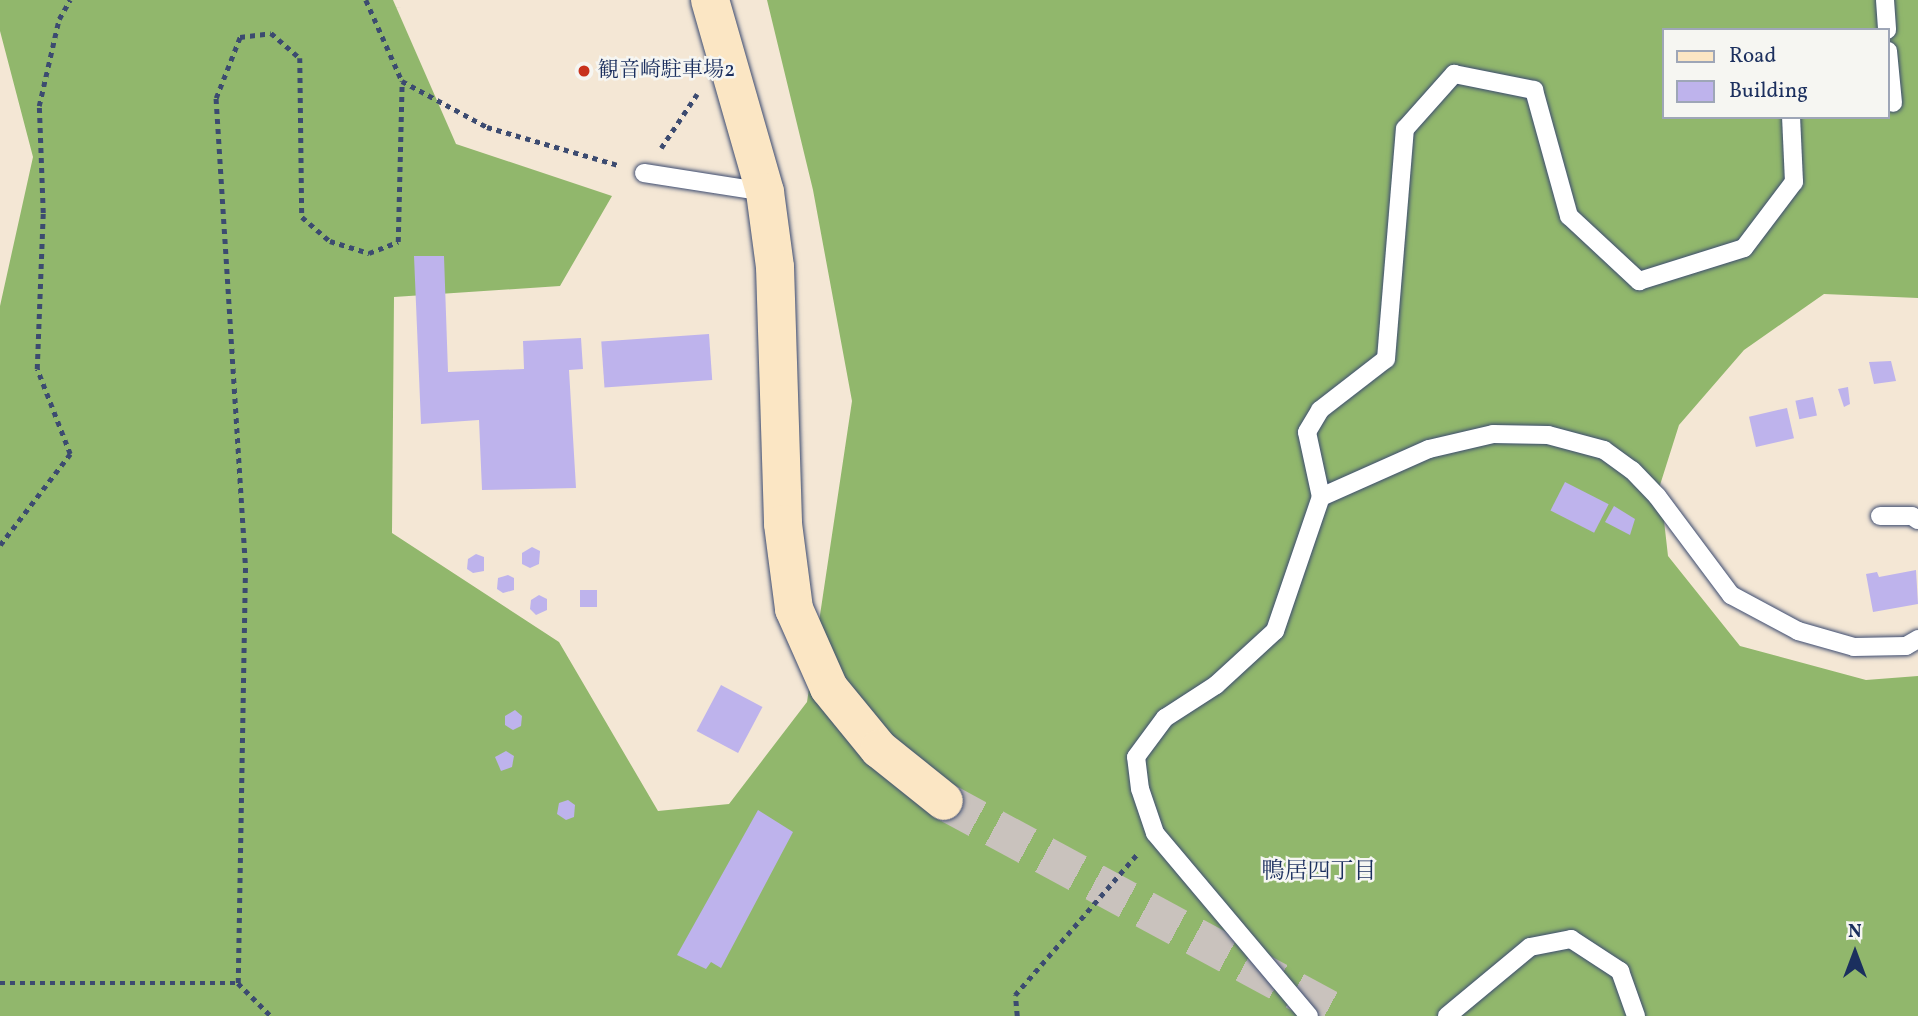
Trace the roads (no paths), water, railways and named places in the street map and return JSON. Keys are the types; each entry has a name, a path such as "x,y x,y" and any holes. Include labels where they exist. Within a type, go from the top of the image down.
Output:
{"street":[{"path":"710,0 765,192 775,268 783,524 794,609 829,688 879,749 944,801"}],"lane":[{"path":"1885,0 1887,28"},
{"path":"1890,72 1893,103"},
{"path":"1309,1016 1155,833 1140,789 1136,757 1166,719 1216,685 1275,631 1321,497 1307,432 1320,410 1385,359 1405,129 1454,74 1534,90 1569,216 1639,281 1744,248 1794,182 1791,119"},
{"path":"644,173 765,192"},
{"path":"1321,497 1429,449 1493,434 1548,435 1604,450 1632,470 1657,496 1731,595 1798,631 1854,647 1906,646 1918,639"},
{"path":"1881,516 1912,516 1918,520"},
{"path":"1447,1016 1530,947 1571,939 1620,971 1636,1016"}],"tunnel":[{"path":"944,801 1341,1016"}],"place":[{"name":"観音崎駐車場2","path":"584,71"}],"district":[{"name":"鴨居四丁目","path":"1319,872"}]}
